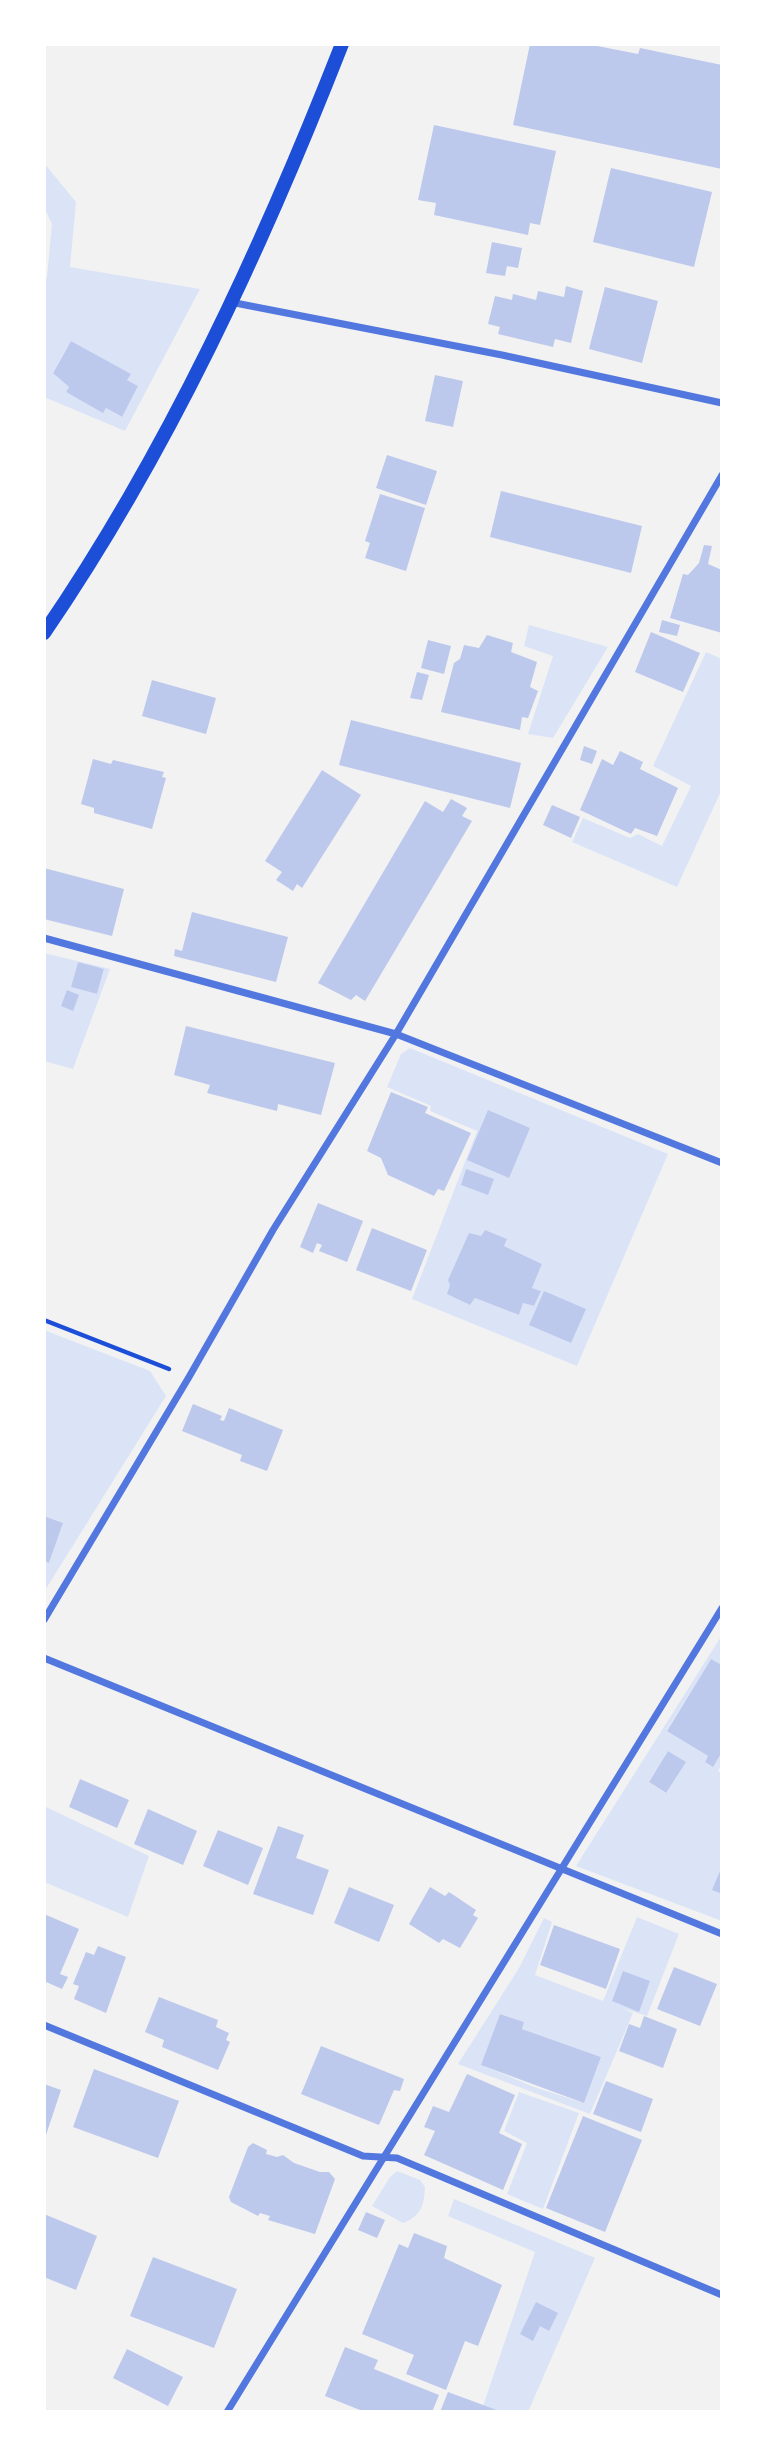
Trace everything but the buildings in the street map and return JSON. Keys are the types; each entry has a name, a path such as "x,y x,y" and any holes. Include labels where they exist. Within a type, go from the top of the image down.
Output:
{"main road":[{"path":"44,633 97,552 144,470 230,302 278,201 342,44"}],"street":[{"path":"230,302 495,354 722,403"},
{"path":"44,1620 273,1230 396,1034 722,475"},
{"path":"44,938 396,1034 722,1163"},
{"path":"227,2412 722,1608"},
{"path":"44,1658 722,1934"},
{"path":"44,2025 363,2156 397,2158 722,2295"}],"path":[{"path":"44,1320 189,1377"}],"shaded area":[{"path":"44,163 76,202 70,267 200,289 125,431 44,397 44,281 47,277 52,224 44,207","holes":["71,341 130,374 127,380 138,386 121,417 106,408 103,412 66,392 69,387 53,372"]},
{"path":"529,625 608,647 553,738 528,734 553,656 524,646"},
{"path":"706,652 722,659 722,789 677,887 572,842 583,818 630,838 638,834 662,846 691,786 653,766"},
{"path":"44,953 110,969 73,1069 44,1061","holes":["78,962 104,970 97,994 71,987"]},
{"path":"410,1048 668,1154 577,1366 412,1299 477,1131 430,1111 431,1106 387,1087 401,1054","holes":["485,1230 506,1239 504,1246 542,1264 532,1288 540,1291 534,1306 523,1303 519,1315 475,1298 470,1305 450,1285"]},
{"path":"44,1330 150,1371 166,1396 44,1592 44,1561 49,1563 63,1523 44,1516"},
{"path":"722,1635 722,1665 711,1659 667,1730 708,1756 705,1762 713,1766 722,1752 722,1763 718,1771 722,1774 722,1866 713,1889 722,1894 722,1921 576,1866","holes":["668,1751 685,1762 665,1793 649,1782"]},
{"path":"46,1807 149,1856 128,1917 44,1882"},
{"path":"637,1917 679,1934 647,2016 622,2008 633,2013 590,2114 458,2064 519,1968 544,1918 552,1922 535,1975 603,2001","holes":["500,2014 524,2022 522,2029 601,2057 584,2103 534,2087 482,2065"]},
{"path":"519,2092 579,2113 543,2209 507,2194 527,2143 504,2131"},
{"path":"397,2171 420,2180 425,2187 420,2210 403,2223 372,2206 390,2177"},
{"path":"454,2199 595,2258 528,2412 481,2412 535,2252 448,2216"}]}
